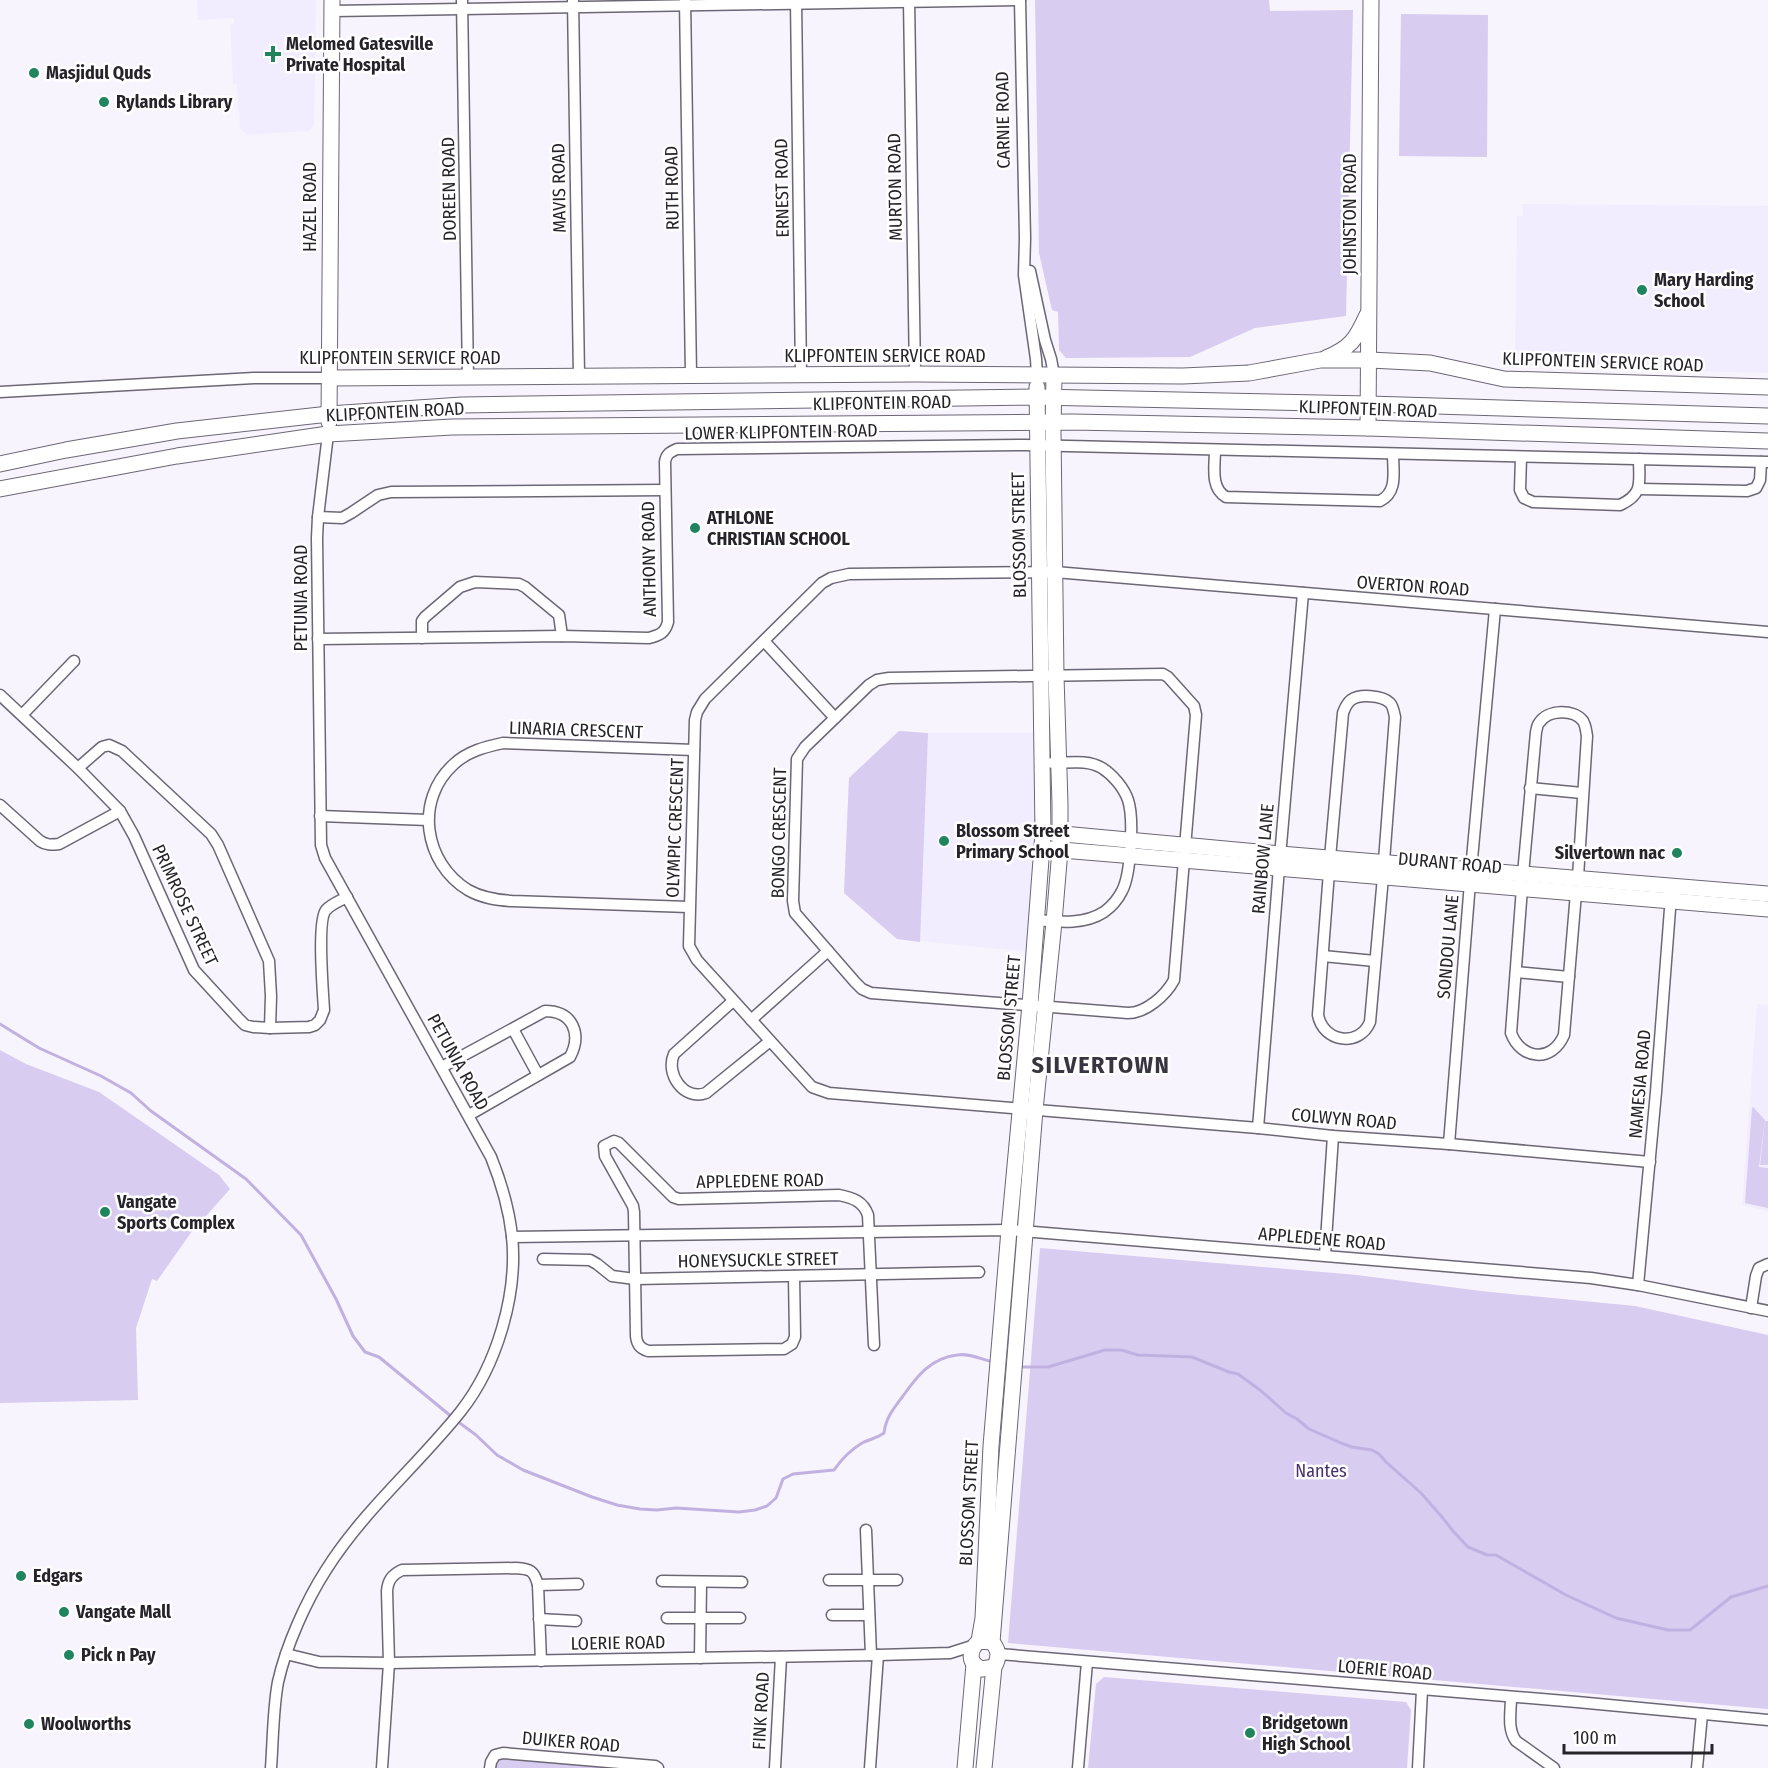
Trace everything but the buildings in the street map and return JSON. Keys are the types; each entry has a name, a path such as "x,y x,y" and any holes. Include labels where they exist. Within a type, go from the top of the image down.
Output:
{"street":[{"path":"332,5 1020,0"},
{"name":"CARNIE ROAD","path":"1020,0 1024,275 1036,359 1037,397"},
{"name":"JOHNSTON ROAD","path":"1368,428 1371,0"},
{"name":"MURTON ROAD","path":"909,1 915,374"},
{"name":"RUTH ROAD","path":"685,2 691,375"},
{"name":"ERNEST ROAD","path":"796,2 801,375"},
{"name":"MAVIS ROAD","path":"573,3 579,376"},
{"name":"DOREEN ROAD","path":"462,4 468,378"},
{"name":"HAZEL ROAD","path":"328,434 332,5"},
{"name":"CARNIE ROAD","path":"1025,238 1034,294 1052,359 1054,398"},
{"path":"1320,360 1350,346 1370,309"},
{"name":"KLIPFONTEIN SERVICE ROAD","path":"0,392 254,378 915,374 1223,375 1250,373 1320,360 1430,363 1504,379 1768,387"},
{"name":"KLIPFONTEIN ROAD","path":"0,464 177,431 329,414 462,405 1037,397 1768,416"},
{"name":"BLOSSOM STREET","path":"984,1768 983,1618 991,1446 999,1348 1009,1230 1046,1006 1060,850 1054,447 1037,397"},
{"name":"BLOSSOM STREET","path":"965,1768 983,1653 1008,1447 1025,1231 1030,1005 1043,833 1038,447 1054,398"},
{"name":"KLIPFONTEIN ROAD","path":"0,489 177,456 328,434 452,427 1045,422 1368,428 1768,441"},
{"name":"PETUNIA ROAD","path":"271,1768 278,1683 286,1654 307,1603 326,1569 357,1528 462,1410 494,1352 509,1296 512,1272 512,1237 500,1181 484,1143 325,858 321,845 318,517 328,434"},
{"name":"LOWER KLIPFONTEIN ROAD","path":"665,490 666,456 677,449 1025,446 1764,462 1756,488 1747,491 1639,489"},
{"path":"1215,450 1215,486 1219,493 1226,497 1380,501 1388,497 1392,488 1393,454"},
{"path":"1521,457 1520,490 1524,498 1533,502 1620,505 1630,501 1639,489 1639,459"},
{"path":"318,517 342,518 378,495 391,492 665,490"},
{"name":"ANTHONY ROAD","path":"318,639 562,636 650,638 659,635 665,630 668,622 665,490"},
{"name":"OLYMPIC CRESCENT","path":"1028,1109 829,1093 819,1090 812,1087 733,1001 692,953 688,939 695,720 705,699 822,583 839,575 1055,572"},
{"name":"OVERTON ROAD","path":"1055,572 1768,632"},
{"path":"422,638 422,621 425,617 460,587 475,582 511,583 525,587 559,615 562,636"},
{"name":"RAINBOW LANE","path":"1258,1128 1304,593"},
{"name":"SONDOU LANE","path":"1449,1144 1470,877 1495,609"},
{"path":"764,641 835,718"},
{"path":"22,715 74,661"},
{"name":"BONGO CRESCENT","path":"1163,674 1194,706 1196,715 1175,973 1170,988 1137,1013 871,993 862,989 795,913 793,901 797,759 805,747 869,685 878,680 1040,676 1163,674"},
{"name":"PRIMROSE STREET","path":"0,695 120,811 134,836 194,970 245,1025 270,1029 309,1027 320,1020 324,1010 321,939 323,917 327,910 347,897"},
{"path":"1360,696 1377,697 1390,703 1395,717 1384,869 1370,1022 1366,1030 1357,1037 1351,1039 1334,1037 1328,1034 1319,1023 1318,1015 1343,713 1346,705 1352,699 1360,696"},
{"path":"1555,712 1571,714 1582,720 1586,726 1587,736 1564,1035 1560,1044 1544,1054 1530,1054 1521,1050 1511,1032 1530,788 1539,723 1555,712"},
{"name":"LINARIA CRESCENT","path":"689,907 512,901 486,898 468,890 446,870 434,851 428,820 429,808 442,778 464,756 481,748 504,743 694,750"},
{"path":"78,768 102,747 115,747 212,834 268,961 271,996 270,1029"},
{"path":"1036,920 1079,922 1104,912 1115,902 1126,881 1130,848 1131,812 1120,786 1112,776 1089,763 1043,763"},
{"path":"1530,788 1582,793"},
{"path":"0,805 39,841 53,845 59,844 120,811"},
{"path":"320,816 428,820"},
{"name":"DURANT ROAD","path":"1043,833 1060,834 1130,848"},
{"name":"DURANT ROAD","path":"1042,849 1130,848 1184,852 1671,894 1768,909"},
{"name":"DURANT ROAD","path":"1671,894 1768,894"},
{"name":"NAMESIA ROAD","path":"1638,1285 1671,894"},
{"path":"751,1020 828,951"},
{"path":"1323,956 1375,961"},
{"path":"1516,972 1569,977"},
{"path":"733,1001 674,1054 671,1060 672,1076 690,1094 706,1093 770,1041"},
{"path":"442,1067 545,1011 556,1011 567,1018 576,1032 576,1045 570,1057 469,1115"},
{"path":"513,1029 538,1075"},
{"name":"COLWYN ROAD","path":"1028,1109 1650,1162"},
{"path":"1325,1256 1333,1136"},
{"name":"APPLEDENE ROAD","path":"635,1236 633,1206 605,1156 604,1146 614,1141 624,1148 673,1197 679,1199 851,1197 865,1208 870,1233"},
{"name":"APPLEDENE ROAD","path":"512,1237 1009,1230 1590,1278 1638,1285 1768,1311"},
{"path":"870,1233 874,1345"},
{"path":"635,1236 636,1336 637,1343 642,1349 648,1351 784,1349 792,1344 795,1337 794,1276"},
{"name":"HONEYSUCKLE STREET","path":"543,1259 590,1260 612,1276 635,1280 979,1272"},
{"path":"1751,1308 1756,1276 1759,1269 1768,1264"},
{"path":"991,1446 1008,1447"},
{"path":"866,1530 869,1615 875,1655 870,1768"},
{"path":"382,1768 389,1663 387,1591 394,1574 402,1570 525,1569 531,1571 536,1575 538,1585 541,1661"},
{"path":"829,1580 897,1580"},
{"path":"662,1581 742,1582"},
{"path":"700,1658 701,1582"},
{"path":"538,1585 578,1584"},
{"path":"832,1615 869,1615"},
{"path":"667,1618 740,1618"},
{"path":"539,1619 576,1620"},
{"name":"LOERIE ROAD","path":"286,1654 319,1662 389,1663 983,1653 1768,1720"},
{"name":"FINK ROAD","path":"775,1768 781,1657"},
{"path":"1078,1768 1087,1662"},
{"path":"1418,1768 1422,1690"},
{"path":"1511,1697 1510,1729 1512,1736 1554,1768"},
{"path":"1697,1768 1702,1714"},
{"name":"DUIKER ROAD","path":"490,1768 495,1755 503,1753 658,1768"}],"shaded area":[{"name":"Melomed Gatesville Private Hospital","path":"197,0 316,0 314,125 308,131 246,135 240,128 237,84 233,84 230,24 234,24 234,18 198,20"},
{"name":"Mary Harding School","path":"1522,204 1768,206 1768,373 1609,369 1607,365 1594,365 1592,368 1515,366 1517,216 1523,216"},
{"name":"Blossom Street Primary School","path":"899,731 1042,733 1034,952 897,939 844,893 849,778"},
{"path":"1757,1004 1768,1005 1768,1211 1742,1205"}],"green space":[{"path":"1035,0 1269,0 1270,11 1353,10 1346,316 1255,328 1190,357 1066,358 1059,350 1058,312 1052,310 1039,253"},
{"path":"1401,14 1488,15 1487,157 1399,156"},
{"path":"899,731 928,733 920,942 897,939 844,893 849,778"},
{"name":"Vangate Sports Complex","path":"0,1050 26,1064 99,1092 219,1175 230,1189 190,1234 157,1281 152,1279 136,1328 138,1400 0,1403"},
{"path":"1753,1107 1765,1120 1759,1167 1768,1168 1768,1208 1745,1203"},
{"path":"1765,1121 1768,1121 1768,1165 1760,1165"},
{"name":"Nantes","path":"1040,1248 1357,1275 1481,1291 1635,1306 1768,1335 1768,1709 1008,1643"},
{"name":"Bridgetown High School","path":"1104,1677 1406,1702 1411,1710 1407,1768 1088,1768 1096,1684"},
{"path":"500,1757 641,1768 495,1768 495,1762"}],"waterway":[{"path":"0,1024 39,1048 101,1076 131,1093 151,1111 246,1179 301,1235 336,1299 353,1336 365,1352 379,1357 452,1417"},
{"path":"1020,1367 1048,1367 1105,1350 1121,1350 1138,1355 1192,1357 1238,1374 1309,1429 1352,1447 1372,1450 1379,1454 1421,1493 1468,1547 1487,1555 1496,1555 1566,1595 1616,1618 1668,1630 1690,1630 1731,1597 1768,1586"},
{"path":"457,1421 497,1455 523,1470 592,1497 640,1509 676,1508 739,1512 767,1506 776,1498 783,1479 793,1474 834,1470 858,1445 884,1433 894,1409 914,1382 932,1364 948,1357 962,1355 993,1362"}],"place":[{"name":"Melomed Gatesville Private Hospital","path":"273,54"},
{"name":"Masjidul Quds","path":"34,73"},
{"name":"Rylands Library","path":"104,102"},
{"name":"Mary Harding School","path":"1642,290"},
{"name":"ATHLONE CHRISTIAN SCHOOL","path":"695,528"},
{"name":"Blossom Street Primary School","path":"944,841"},
{"name":"Silvertown nac","path":"1677,853"},
{"name":"Vangate Sports Complex","path":"105,1212"},
{"name":"Edgars","path":"21,1576"},
{"name":"Vangate Mall","path":"64,1612"},
{"name":"Pick n Pay","path":"69,1655"},
{"name":"Woolworths","path":"29,1724"},
{"name":"Bridgetown High School","path":"1250,1733"}],"district":[{"name":"SILVERTOWN","path":"1101,1065"}]}
